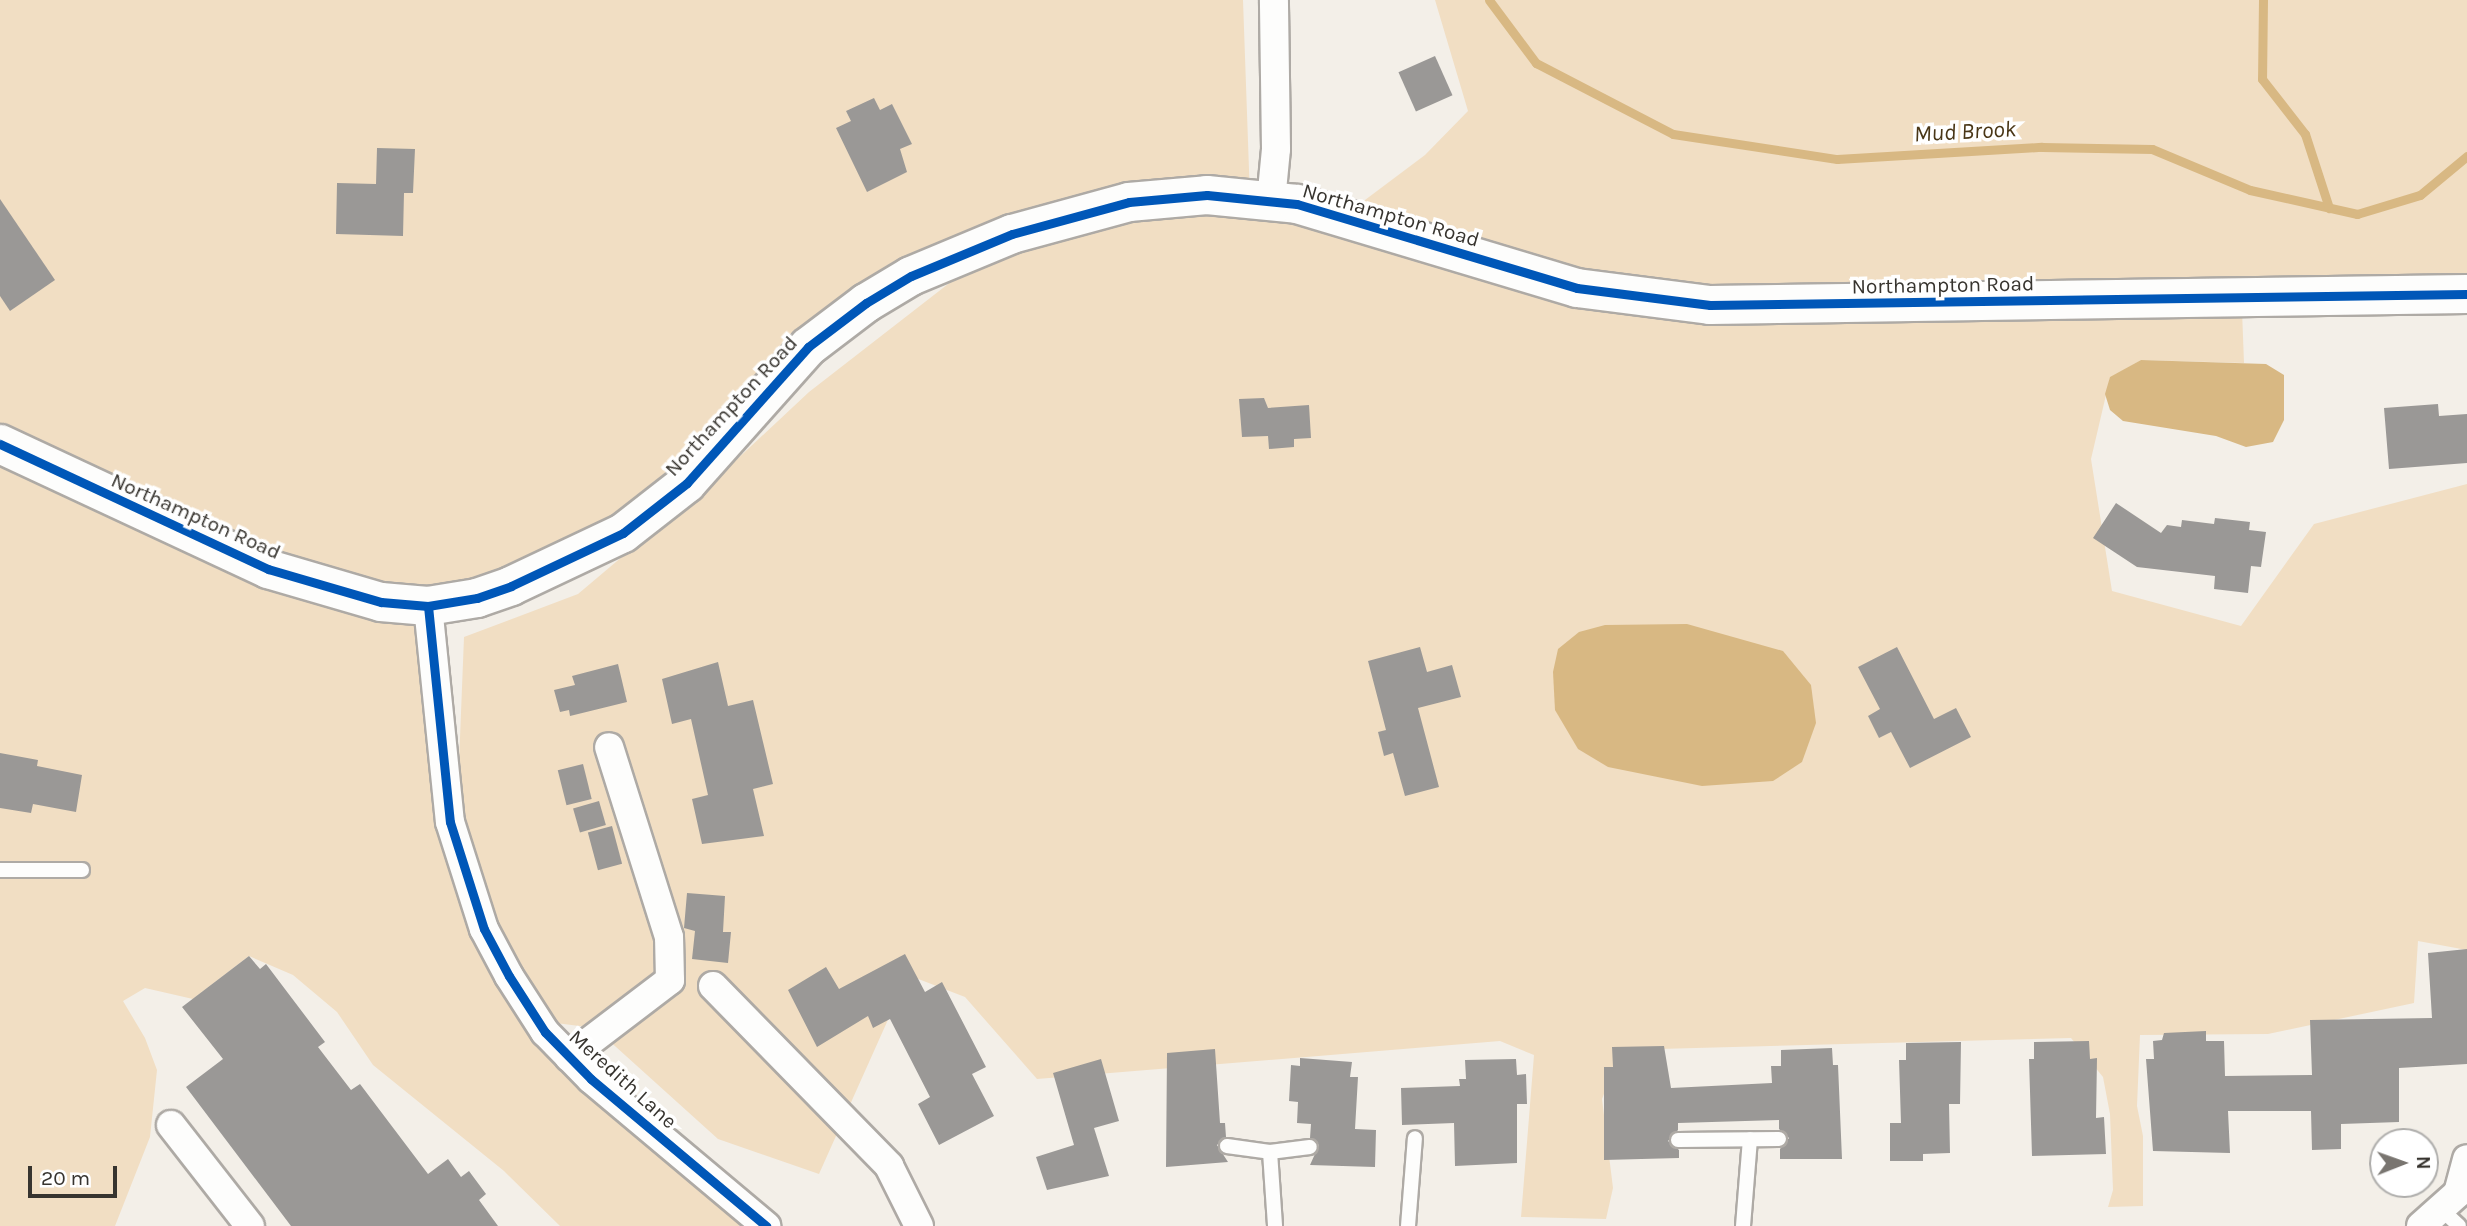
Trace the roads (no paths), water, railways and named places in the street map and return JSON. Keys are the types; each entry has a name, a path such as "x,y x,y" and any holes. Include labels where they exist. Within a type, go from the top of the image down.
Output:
{"street":[{"path":"1271,201 1276,149 1274,0"},
{"name":"Northampton Road","path":"0,444 268,569 382,602 428,606 477,598 512,586 623,533 687,483 808,347 866,303 911,276 1012,234 1129,202 1207,195 1271,201 1345,215 1577,288 1710,305 2467,294"},
{"name":"Meredith Lane","path":"428,606 438,670 440,758 463,875 484,929 509,976 545,1032 569,1057 634,1118 736,1196 766,1226"},
{"path":"569,1057 670,980 669,937 609,747"},
{"path":"713,986 889,1166 919,1226"},
{"path":"171,1125 250,1226"},
{"path":"2440,1221 2458,1193 2467,1158"}],"lane":[{"path":"0,870 82,870"},
{"path":"1408,1226 1415,1138"},
{"path":"1743,1226 1750,1139"},
{"path":"1678,1140 1779,1139"},
{"path":"1227,1146 1270,1152 1310,1147"},
{"path":"1270,1152 1275,1226"}],"waterway":[{"name":"Mud Brook","path":"1489,0 1536,63 1673,134 1837,159 2042,147 2152,149 2250,190 2357,214 2420,195 2467,156"},
{"path":"2263,0 2262,79 2305,134 2329,208"}]}
